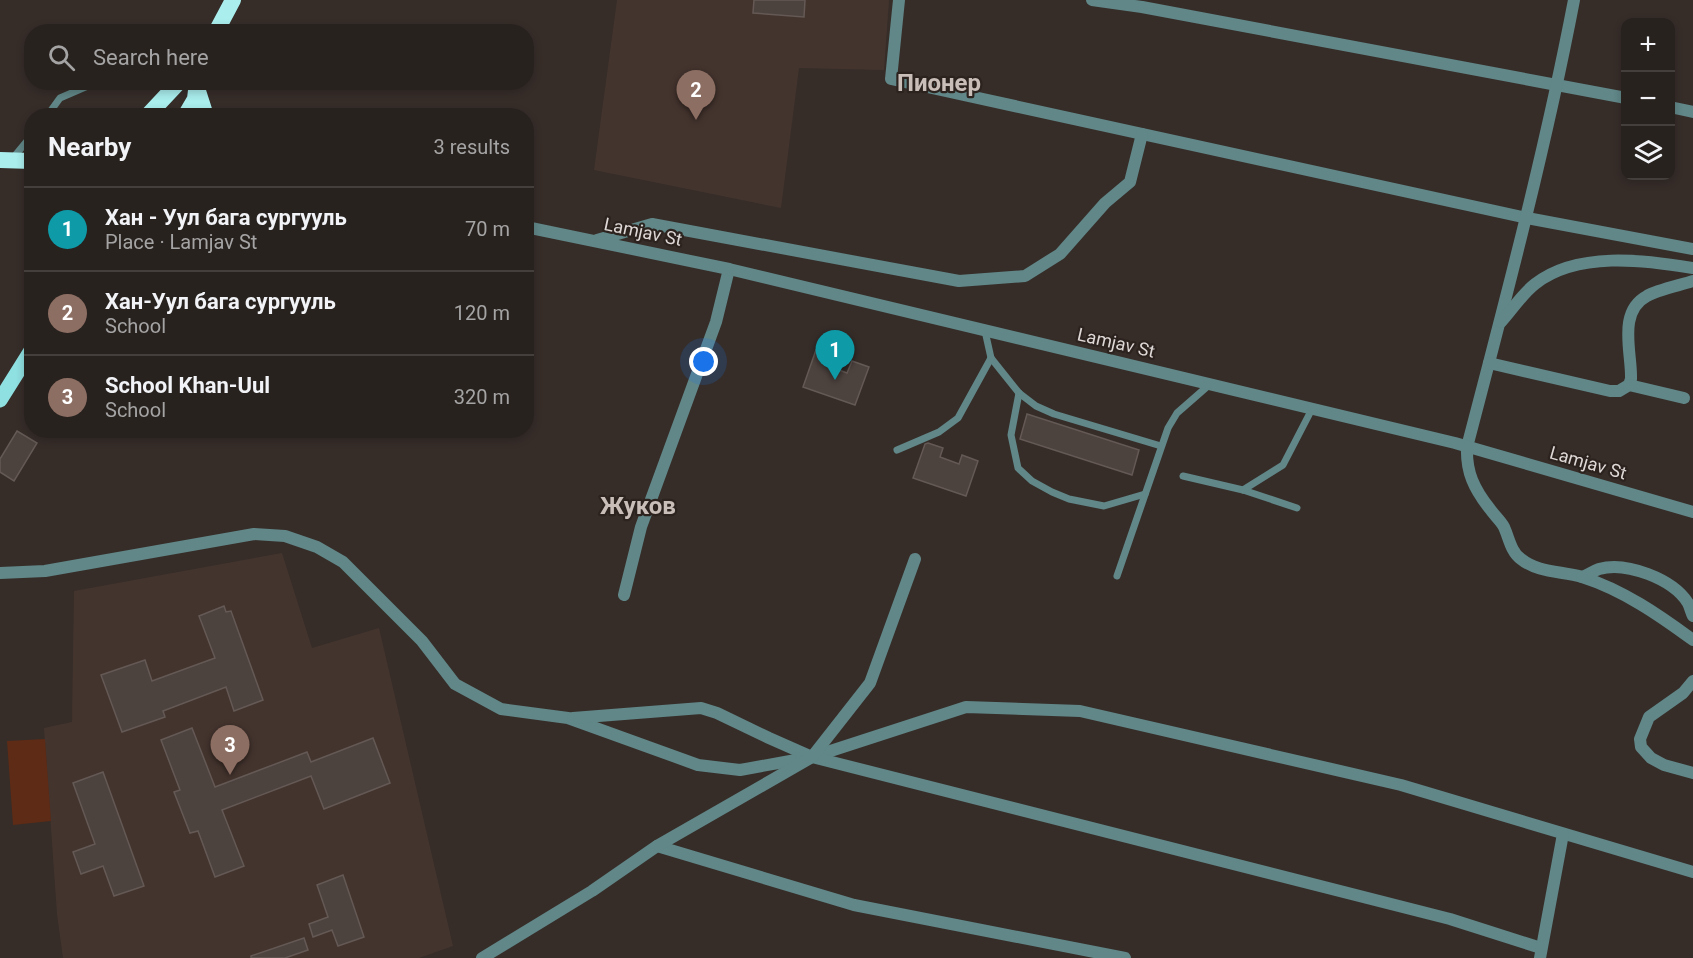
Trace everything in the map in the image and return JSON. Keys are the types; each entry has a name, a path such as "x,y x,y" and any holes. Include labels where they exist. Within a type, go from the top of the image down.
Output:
{"highway":[{"path":"220,24 233,0"},
{"path":"155,108 172,90"},
{"path":"190,108 195,99 196,90"},
{"path":"198,90 204,108"},
{"path":"6,160 24,161"}],"main road":[{"path":"0,400 24,362"}],"street":[{"path":"899,0 891,79 1527,218 1693,249"},
{"path":"1092,0 1142,7 1621,97"},
{"path":"1574,0 1558,84 1527,218 1467,447 1467,463 1476,490 1503,525 1520,559 1550,572 1582,577 1608,587 1667,621 1693,640"},
{"path":"1675,108 1693,112"},
{"path":"597,240 652,224 959,281 1025,276 1060,254 1105,203 1130,182 1142,134"},
{"name":"Lamjav St","path":"534,228 729,269 1210,384 1467,447 1693,512"},
{"path":"1498,325 1533,285 1556,271 1593,262 1619,261 1652,261 1693,268"},
{"path":"624,595 641,527 716,322 729,269"},
{"path":"1629,386 1631,374 1628,326 1634,311 1648,295 1693,281"},
{"path":"1489,363 1610,391 1619,391 1629,386 1684,398"},
{"path":"0,573 45,571 254,534 285,536 317,547 343,562 422,641 454,684 501,709 568,718 701,708 812,756 1450,919 1541,953 1563,834"},
{"path":"482,958 592,891 657,846 812,756 870,683 915,559"},
{"path":"1582,577 1599,569 1633,568 1657,578 1675,591 1687,602 1693,616"},
{"path":"1693,681 1683,693 1649,717 1640,739 1641,747 1651,758 1664,765 1693,773"},
{"path":"568,718 698,765 740,770 812,756 966,707 1080,711 1401,786 1693,872"},
{"path":"657,846 854,905 1125,958"}],"lane":[{"path":"53,108 60,98 78,90"},
{"path":"6,160 24,143"},
{"path":"985,331 991,358 1019,393 1036,406 1054,414 1161,446"},
{"path":"897,450 939,432 958,418 991,358"},
{"path":"1118,576 1168,428 1177,413 1210,384"},
{"path":"1019,393 1011,435 1018,468 1032,482 1070,499 1104,506 1145,494"},
{"path":"1243,490 1283,465 1312,409"},
{"path":"1184,476 1243,490 1297,508"}],"shaded area":[{"path":"617,0 889,0 884,70 799,68 781,208 594,170"},
{"path":"282,553 312,648 379,628 453,946 419,958 63,958 57,914 44,728 72,722 74,591"},
{"path":"45,739 51,821 13,825 7,741"}],"building":[{"path":"754,0 805,0 804,17 753,13"},
{"path":"816,350 830,354 826,365 847,373 852,361 869,367 855,405 803,387"},
{"path":"1027,414 1139,450 1132,475 1020,439"},
{"path":"17,431 24,435 24,438 37,443 14,481 0,472 0,459"},
{"path":"925,444 943,448 940,457 959,464 962,455 978,461 966,496 913,478"},
{"path":"224,606 226,612 231,611 263,700 234,711 226,687 163,711 165,717 122,732 101,675 145,660 152,681 215,658 199,616"},
{"path":"192,728 215,787 307,752 311,762 373,738 390,783 324,809 311,776 222,810 244,866 215,877 198,831 190,833 174,792 180,790 161,740"},
{"path":"103,772 144,886 114,896 103,866 81,874 73,852 95,844 73,783"},
{"path":"343,875 364,937 338,946 332,930 313,937 309,924 328,917 317,885"},
{"path":"304,938 308,950 285,958 251,958 251,956"}],"place":[{"name":"Хан-Уул бага сургууль","path":"696,120"},
{"name":"Хан - Уул бага сургууль","path":"835,380"},
{"name":"School Khan-Uul","path":"230,775"}],"district":[{"name":"Пионер","path":"939,83"},
{"name":"Жуков","path":"638,506"}]}
